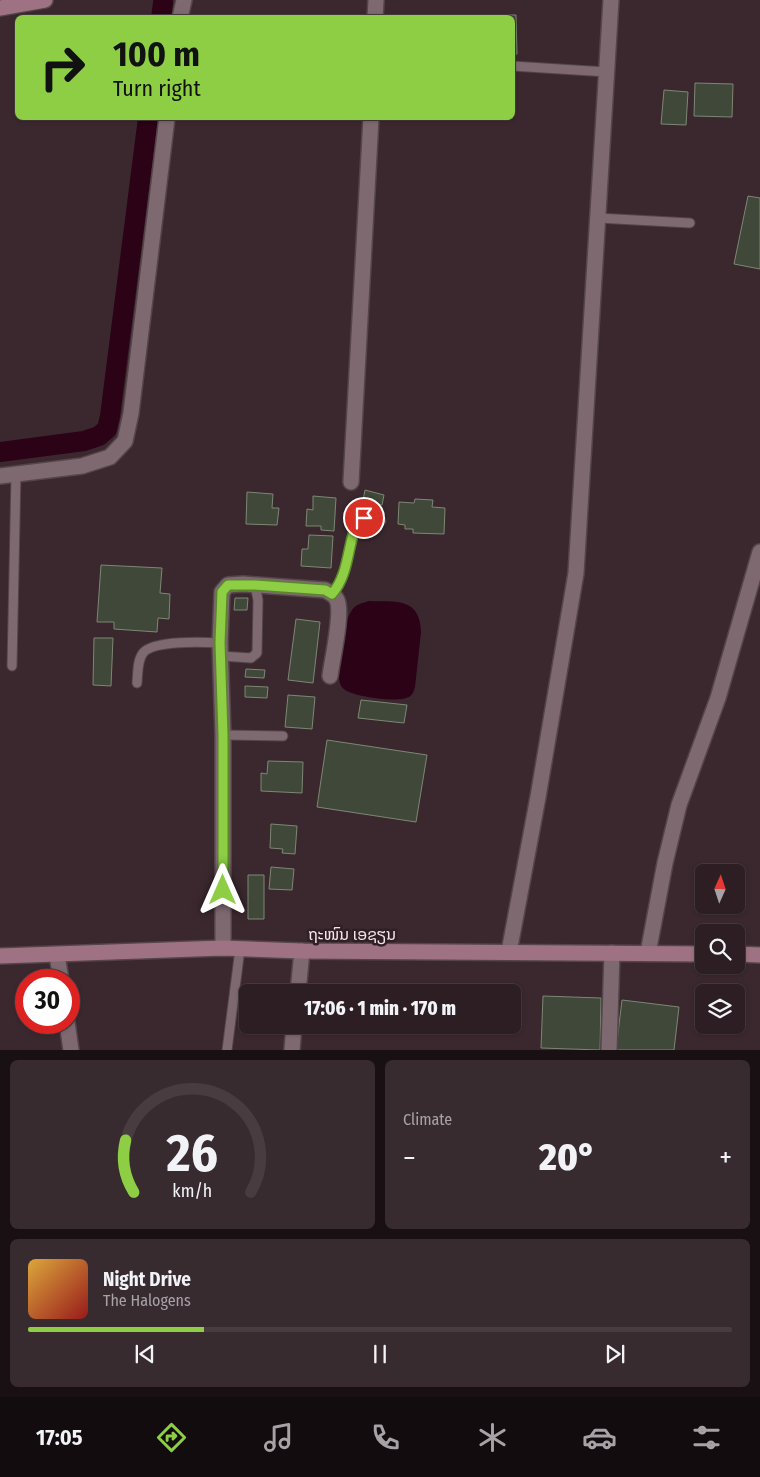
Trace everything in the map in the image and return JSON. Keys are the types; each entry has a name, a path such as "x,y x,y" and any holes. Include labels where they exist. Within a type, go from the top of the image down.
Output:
{"main road":[{"path":"0,8 45,0"},
{"name":"ຖະໜົນ ເອຊຽນ","path":"0,956 223,948 302,951 695,954"},
{"path":"745,954 760,955"}],"street":[{"path":"181,15 184,0"},
{"path":"375,15 376,0"},
{"path":"509,952 538,797 576,573 611,0"},
{"path":"0,476 82,466 110,457 126,441 167,120"},
{"path":"351,482 371,120"},
{"path":"648,953 665,863 679,805 718,698 760,552"},
{"path":"223,948 223,735 220,650 222,592 228,585 255,585 325,590 332,594 338,602 339,614 330,676"},
{"path":"299,984 302,951"},
{"path":"609,1050 612,953"},
{"path":"57,955 59,969"},
{"path":"69,1034 71,1050"},
{"path":"292,1050 293,1034"}],"lane":[{"path":"515,66 607,72"},
{"path":"598,218 690,223"},
{"path":"12,666 16,474"},
{"path":"332,594 341,581 354,528 358,520 364,518 382,521"},
{"path":"137,683 139,664 143,653 150,647 194,642 251,658 258,653 258,600 255,585"},
{"path":"223,735 283,736"},
{"path":"227,1050 240,949"}],"shaded area":[{"path":"369,601 388,601 405,604 411,607 420,621 421,632 415,687 412,694 404,699 367,697 350,693 340,684 342,643 348,617 356,606"}],"building":[{"path":"515,15 516,15 517,54 515,54"},
{"path":"695,83 733,84 732,117 694,116"},
{"path":"664,90 688,92 686,125 661,124"},
{"path":"748,196 760,198 760,269 734,264"},
{"path":"365,490 384,495 382,505 363,500"},
{"path":"247,492 273,494 272,508 279,508 277,525 246,524"},
{"path":"313,496 336,498 334,531 321,530 321,526 306,526 307,509 313,510"},
{"path":"415,499 433,500 432,507 445,508 444,534 413,533 413,529 405,529 405,525 398,524 399,502 414,503"},
{"path":"309,535 333,536 331,568 301,566 302,549 308,549"},
{"path":"101,565 162,568 160,593 170,594 169,619 158,618 157,632 114,629 114,622 97,622"},
{"path":"235,598 248,598 247,610 234,610"},
{"path":"296,619 320,622 313,683 288,680"},
{"path":"94,638 113,638 111,686 93,685"},
{"path":"246,669 265,670 264,678 245,677"},
{"path":"245,686 268,687 267,698 245,697"},
{"path":"288,695 315,697 312,729 285,727"},
{"path":"361,700 407,705 404,723 358,718"},
{"path":"327,740 427,755 416,822 317,807"},
{"path":"268,761 303,762 302,793 261,791 261,773 267,774"},
{"path":"271,824 297,826 295,854 282,853 283,849 270,848"},
{"path":"271,867 294,869 292,890 269,889"},
{"path":"248,875 264,875 264,919 248,919"},
{"path":"543,996 601,998 600,1050 541,1048"},
{"path":"622,1000 679,1007 674,1050 616,1050"}],"waterway":[{"path":"161,15 163,3"},
{"path":"0,452 84,441 99,436 107,429 148,120"}],"route":[{"path":"223,890 223,735 220,643 222,592 228,585 244,584 325,590 332,594 341,581 354,528 358,520 364,518"}]}
